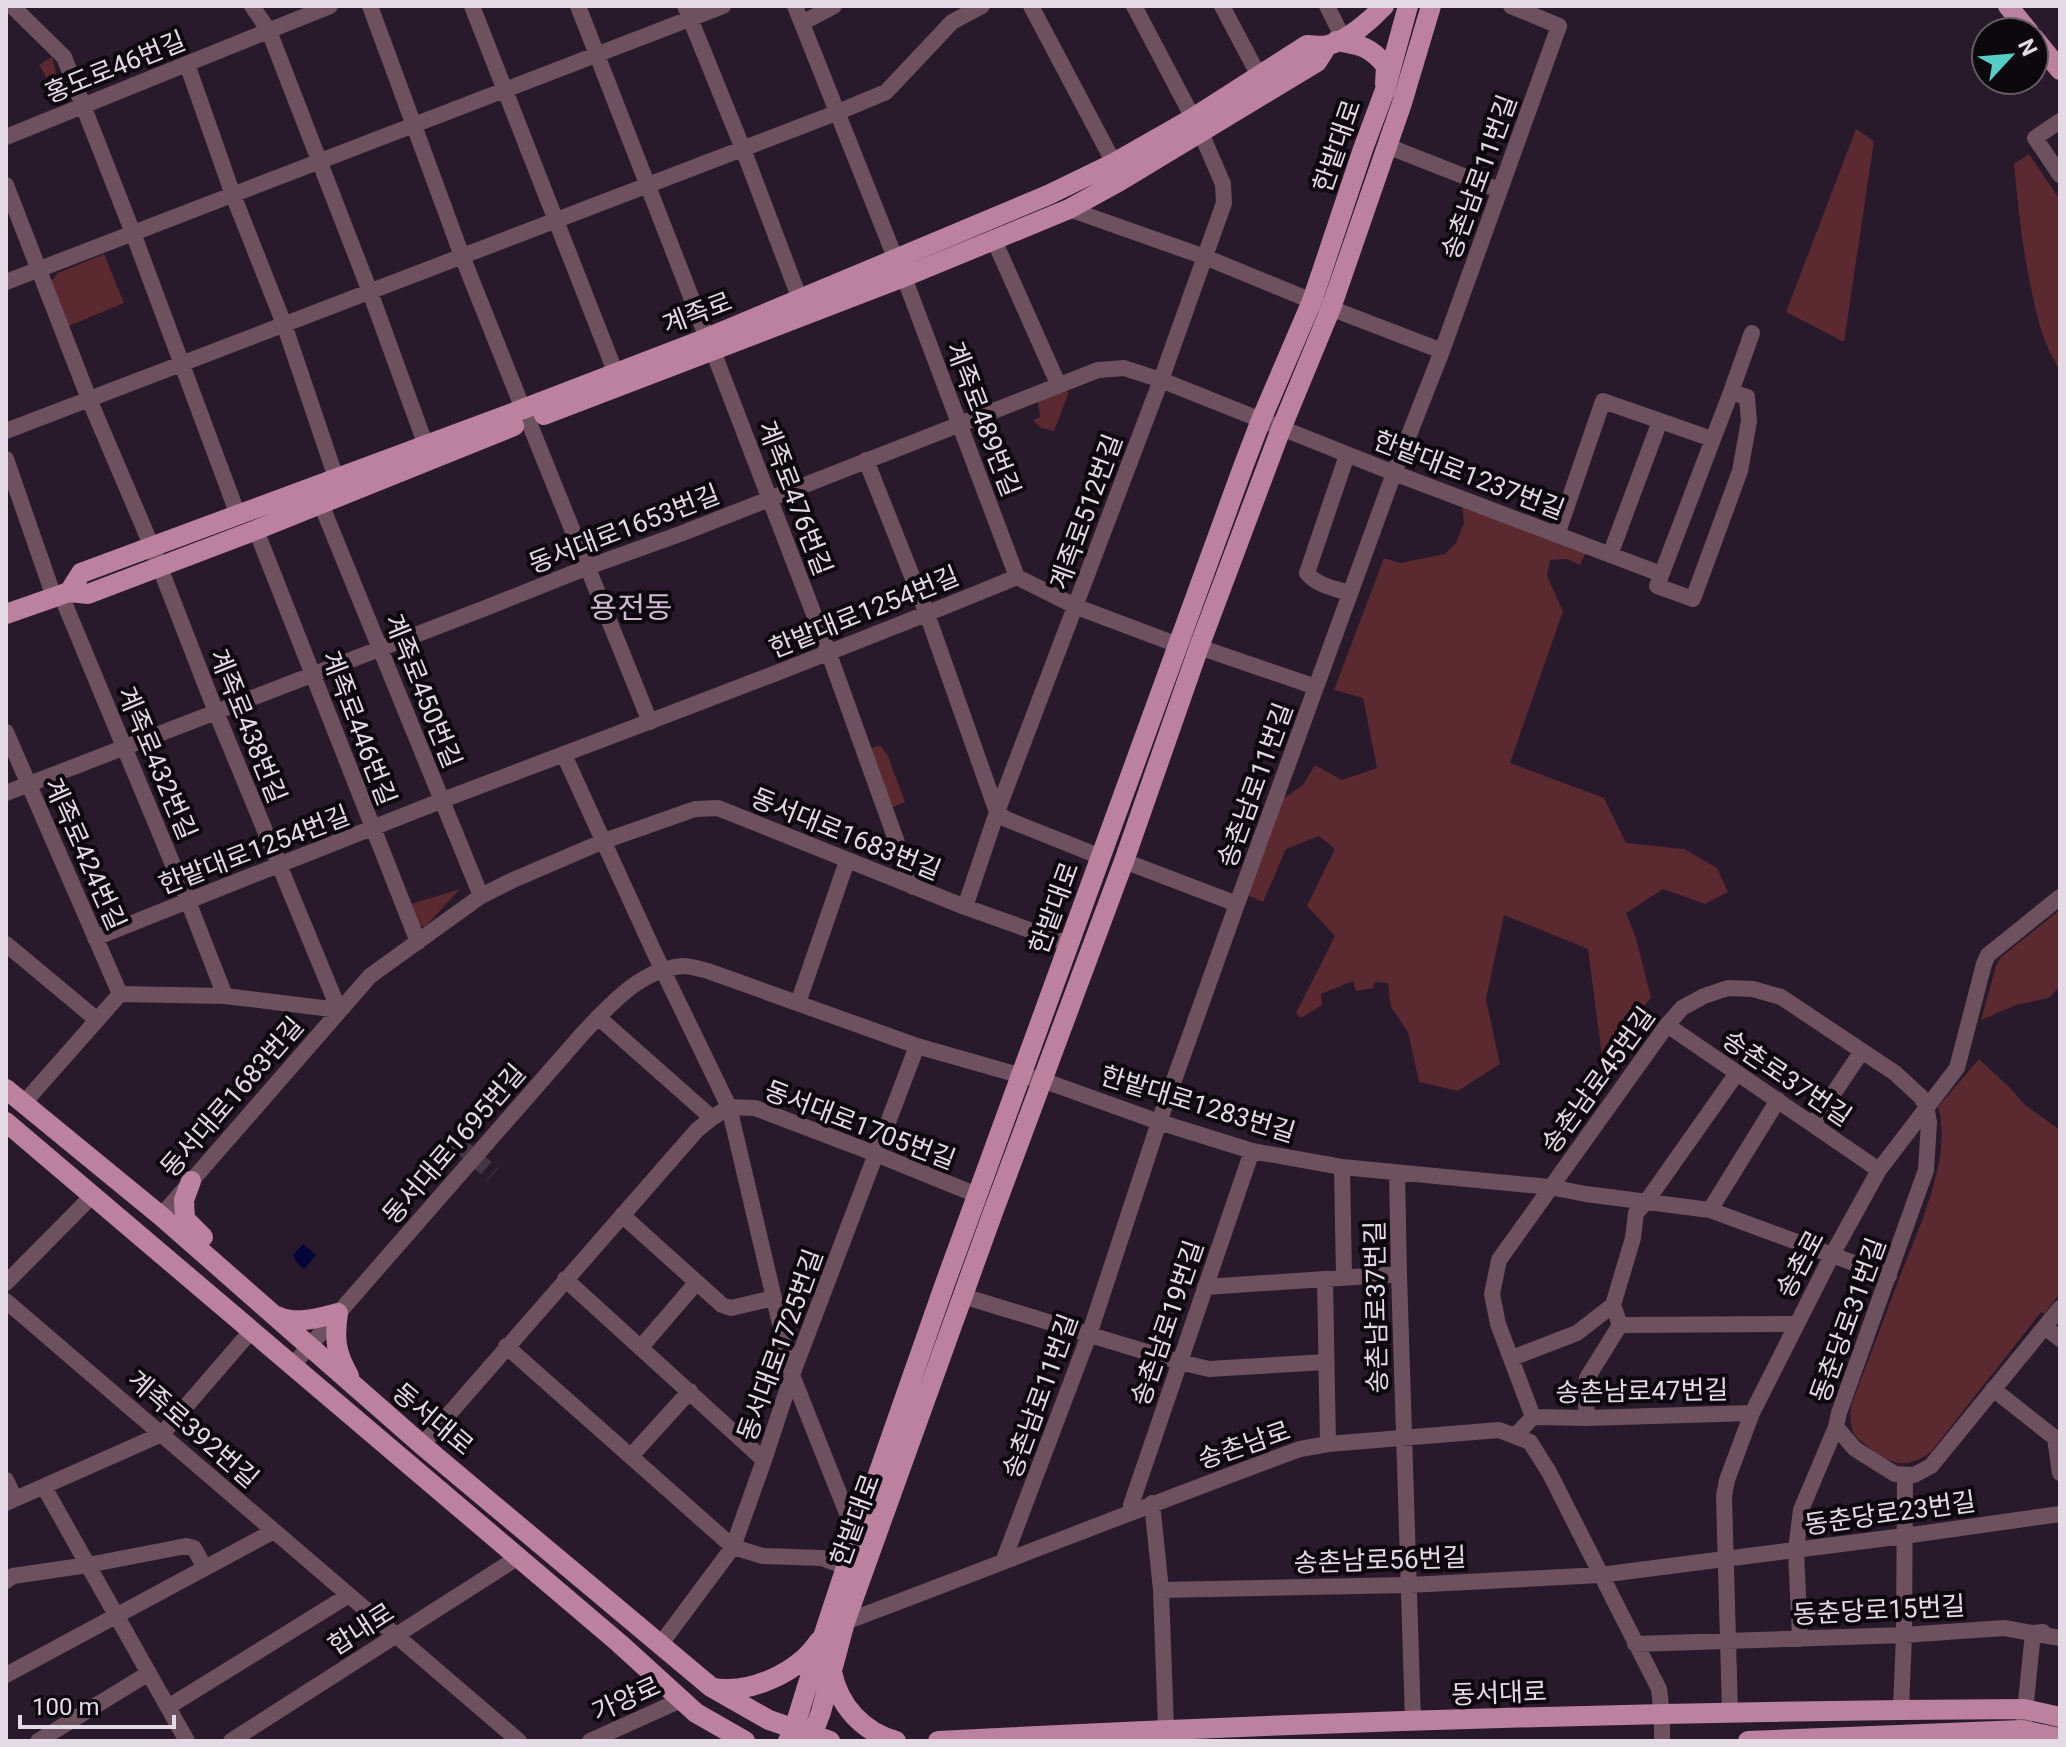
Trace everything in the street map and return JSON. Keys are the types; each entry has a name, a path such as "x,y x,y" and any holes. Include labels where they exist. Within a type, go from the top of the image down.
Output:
{"main road":[{"name":"한밭대로","path":"807,1738 845,1622 963,1296 1281,429 1321,305 1363,149 1385,90 1408,6"},
{"name":"한밭대로","path":"807,1738 824,1634 1019,1075 1261,420 1321,305 1387,146 1416,55 1426,42 1438,8"},
{"name":"계족로","path":"900,269 1114,163 1197,126 1317,62 1335,42 1376,11"},
{"name":"계족로","path":"6,614 61,595 88,594 238,515 336,478 428,452 900,269 994,240 1069,209 1120,181 1197,126 1259,76 1307,45 1335,42"},
{"path":"1335,42 1361,45 1375,53 1386,66 1385,90"},
{"name":"계족로","path":"155,557 256,530 321,504 428,452"},
{"name":"동서대로","path":"6,1089 161,1216 422,1445 711,1687 807,1738"},
{"name":"동서대로","path":"6,1122 619,1643 688,1706 745,1741"},
{"path":"191,1181 184,1200 185,1219 223,1258 225,1273"},
{"path":"273,1315 283,1319 311,1320 338,1313 336,1346 339,1359 354,1386"},
{"path":"711,1687 737,1689 768,1680 804,1658 824,1634"},
{"path":"831,1671 842,1698 856,1719 872,1732 896,1741"},
{"path":"688,1706 720,1741"},
{"name":"동서대로","path":"938,1741 1413,1721 1901,1710 2023,1727 2060,1738"},
{"name":"동서대로","path":"1748,1741 1900,1738 2023,1727 2060,1717"}],"street":[{"path":"12,6 64,57 238,515"},
{"path":"252,6 269,31 428,452"},
{"name":"홍도로46번길","path":"6,137 330,6"},
{"path":"370,6 462,256 650,722"},
{"path":"472,6 618,379"},
{"name":"계족로476번길","path":"578,6 770,498 913,887"},
{"path":"6,282 598,54 687,12 723,6"},
{"name":"계족로489번길","path":"795,6 900,269 1017,577"},
{"path":"802,23 834,6"},
{"path":"6,431 886,92 952,22 982,6"},
{"path":"1031,6 1114,163"},
{"name":"계족로512번길","path":"965,907 997,812 1077,607 1224,203 1223,184 1197,126 1134,6"},
{"path":"1222,6 1259,76"},
{"path":"1327,6 1335,42"},
{"name":"송촌남로11번길","path":"1003,1562 1089,1335 1159,1122 1237,904 1559,26 1511,6"},
{"path":"687,12 803,307"},
{"path":"187,64 233,195 284,324 336,478"},
{"path":"2060,121 2035,138 2060,175"},
{"name":"한밭대로","path":"1387,146 1499,190"},
{"name":"계족로438번길","path":"6,185 89,399 339,1010"},
{"path":"1069,209 1205,257 1442,351"},
{"path":"994,240 1059,386"},
{"path":"1731,392 1747,397 1749,421 1740,471 1693,599 1657,586 1752,333"},
{"name":"동서대로1653번길","path":"6,793 1098,370 1124,368 1261,420"},
{"path":"1557,535 1603,401 1712,439"},
{"name":"한밭대로1237번길","path":"1261,420 1661,574"},
{"path":"1610,555 1660,421"},
{"path":"1347,455 1307,573 1316,581 1350,593"},
{"name":"계족로432번길","path":"6,459 225,996"},
{"path":"866,460 927,614 997,812 1006,819 1101,857"},
{"name":"계족로450번길","path":"321,504 481,896"},
{"name":"계족로446번길","path":"256,530 418,942"},
{"path":"1017,577 1077,607 1178,645"},
{"name":"한밭대로1254번길","path":"95,938 1017,577"},
{"path":"1199,647 1316,687"},
{"name":"계족로424번길","path":"6,732 120,994"},
{"path":"422,1445 697,1130 729,1107 564,755"},
{"name":"동서대로1683번길","path":"161,1216 370,976 481,896 604,841 695,809 718,808 913,887 1069,944"},
{"path":"798,1003 847,861"},
{"path":"1124,861 1237,904"},
{"name":"송촌로","path":"1730,1712 1724,1496 1752,1413 1879,1170 1957,1068 1988,955 2060,897"},
{"path":"6,944 96,1019"},
{"path":"662,969 686,966 708,971 917,1046 1042,1080"},
{"name":"동서대로1695번길","path":"293,1365 598,1017 633,985 662,969"},
{"name":"송촌남로45번길","path":"1533,1417 1498,1324 1492,1294 1499,1260 1682,1008 1728,988 1753,989 1781,997 1895,1073 1921,1097 1926,1106"},
{"path":"23,1104 120,994"},
{"name":"동서대로1683번길","path":"120,994 225,996 339,1010"},
{"path":"598,1017 712,1118"},
{"name":"송촌로37번길","path":"1667,1025 1879,1170"},
{"name":"동서대로1725번길","path":"660,1645 733,1547 792,1375 917,1046"},
{"path":"1813,1124 1862,1051"},
{"path":"1512,1358 1577,1333 1613,1305 1633,1238 1636,1213 1737,1073"},
{"name":"한밭대로1283번길","path":"1042,1080 1252,1151 1342,1167 1550,1187 1710,1210 1889,1276"},
{"path":"1710,1210 1778,1100"},
{"name":"동춘당로31번길","path":"1905,1475 1895,1474 1855,1449 1836,1427 1926,1170 1929,1115 1926,1106"},
{"name":"동서대로1705번길","path":"792,1375 729,1107 755,1108 977,1195"},
{"name":"송촌남로19번길","path":"1131,1511 1252,1151"},
{"path":"1342,1167 1344,1278"},
{"name":"송촌남로37번길","path":"1397,1173 1413,1721"},
{"path":"6,1283 93,1195"},
{"path":"622,1215 726,1307 774,1298"},
{"path":"1205,1287 1399,1274"},
{"path":"565,1279 764,1460"},
{"path":"1325,1280 1328,1444"},
{"path":"641,1347 697,1282"},
{"path":"963,1296 1209,1369 1326,1362"},
{"name":"계족로392번길","path":"6,1301 519,1741"},
{"path":"1613,1305 1620,1325"},
{"path":"1901,1710 1905,1475 1914,1475 1931,1466 2060,1308"},
{"path":"1620,1325 1796,1324"},
{"path":"1586,1418 1587,1378 1620,1325"},
{"path":"2045,1327 2060,1339"},
{"path":"6,1480 11,1501 162,1434 252,1330"},
{"path":"506,1346 733,1547 763,1556 822,1558 846,1567"},
{"name":"한밭대로","path":"792,1375 856,1536"},
{"path":"1993,1389 2055,1438 2060,1473"},
{"path":"631,1456 690,1391"},
{"name":"송촌남로47번길","path":"1533,1417 1752,1413"},
{"path":"1533,1417 1515,1436 1530,1442 1549,1472 1659,1689 1662,1741"},
{"path":"1800,1639 1796,1550 1801,1510 1836,1427"},
{"name":"송촌남로","path":"845,1622 1300,1449 1499,1430 1515,1436"},
{"path":"44,1487 187,1741"},
{"path":"1152,1503 1161,1590 1166,1729"},
{"name":"동춘당로23번길","path":"1727,1559 2060,1514"},
{"path":"6,1675 274,1531"},
{"path":"6,1581 13,1576 186,1546 194,1548 205,1568"},
{"name":"합내로","path":"231,1741 517,1558"},
{"path":"1600,1575 1727,1559"},
{"name":"송촌남로56번길","path":"1161,1590 1409,1585 1600,1575"},
{"path":"168,1707 349,1595"},
{"name":"동춘당로15번길","path":"1635,1644 1904,1635 2004,1628 2060,1638"},
{"name":"동춘당로15번길","path":"2033,1633 2060,1629"},
{"path":"2023,1727 2033,1633"},
{"path":"38,1741 149,1673"},
{"name":"가양로","path":"590,1741 688,1706"}],"shaded area":[{"path":"52,57 57,89 53,89 39,65"},
{"path":"1856,129 1874,141 1844,342 1786,312"},
{"path":"2029,154 2060,200 2060,370 2049,351 2038,320 2023,242 2014,164"},
{"path":"104,254 124,303 66,327 49,284 58,273"},
{"path":"1069,392 1054,431 1041,428 1033,420 1040,417 1038,401"},
{"path":"1462,505 1586,552 1580,565 1567,559 1550,560 1547,576 1563,611 1510,763 1604,798 1626,843 1684,849 1717,868 1728,892 1705,904 1663,889 1626,913 1636,938 1651,998 1602,1056 1588,949 1504,915 1486,999 1500,1064 1458,1091 1419,1082 1408,1032 1391,1007 1388,983 1375,982 1373,988 1356,991 1353,981 1321,994 1322,1005 1301,1018 1296,1013 1335,936 1307,906 1335,849 1319,836 1286,849 1263,902 1247,895 1283,799 1303,785 1315,765 1342,780 1377,768 1363,698 1334,690 1384,558 1400,563 1445,554 1456,543 1464,523"},
{"path":"880,745 888,756 905,802 884,811 864,751"},
{"path":"460,889 425,927 414,925 408,905"},
{"path":"2060,910 2060,986 2049,998 2016,1005 1981,1020 2001,957"},
{"path":"1979,1059 2025,1105 2060,1130 2060,1293 2044,1314 2041,1312 1931,1452 1913,1462 1898,1463 1883,1457 1856,1436 1851,1422 1851,1406 1922,1220 1937,1172 1942,1127 1938,1107"},
{"path":"303,1244 316,1255 304,1269 293,1255"}],"tunnel":[{"path":"456,1142 493,1174"}],"district":[{"name":"용전동","path":"631,608"}]}
